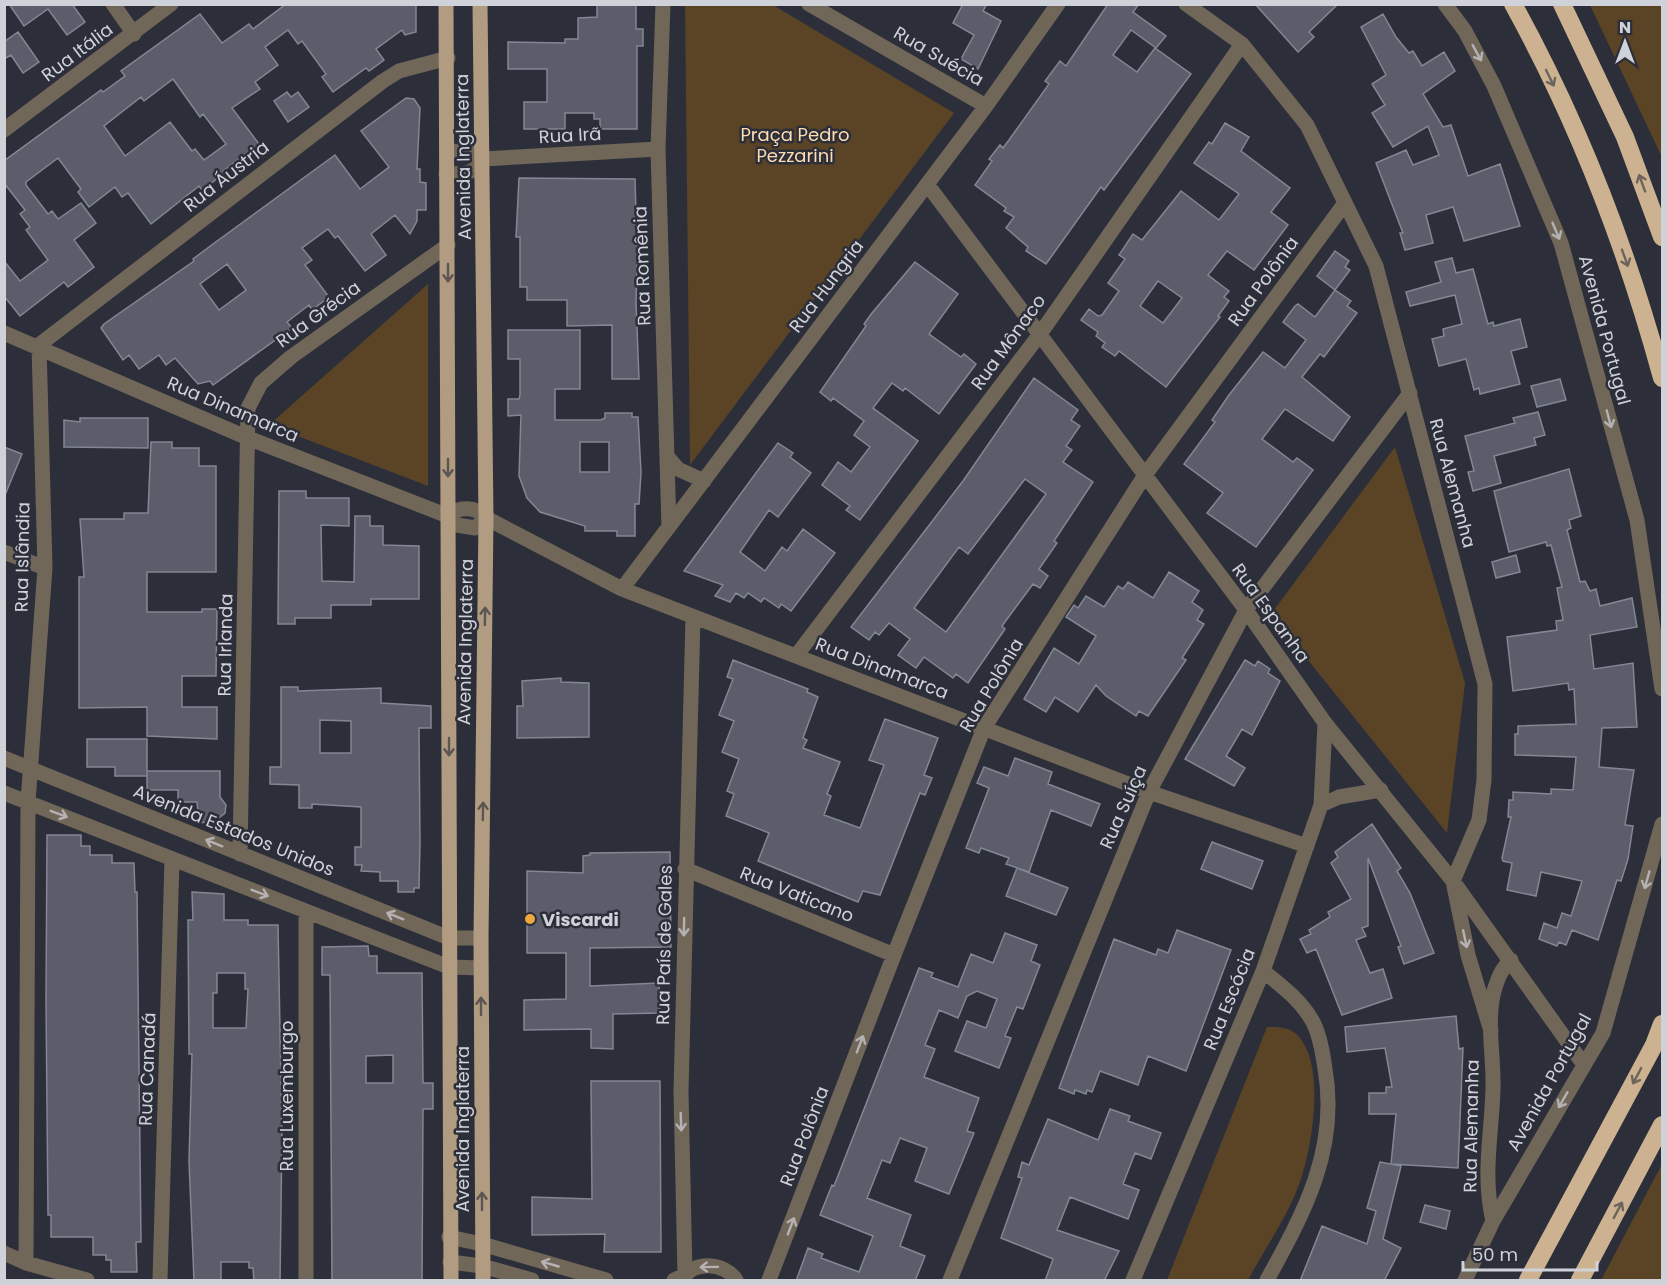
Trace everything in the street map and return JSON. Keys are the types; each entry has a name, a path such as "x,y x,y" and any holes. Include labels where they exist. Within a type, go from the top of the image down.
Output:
{"highway":[{"path":"1513,4 1586,153 1641,302 1662,378"},
{"path":"1562,4 1625,137 1662,237"},
{"path":"1528,1281 1654,1045 1662,1024"},
{"path":"1580,1281 1662,1125"}],"main road":[{"name":"Avenida Inglaterra","path":"446,4 448,58 446,174 450,1281"},
{"name":"Avenida Inglaterra","path":"480,4 486,518 481,938 482,1273"}],"street":[{"path":"113,4 134,34"},
{"name":"Rua Itália","path":"4,130 171,4"},
{"name":"Rua Romênia","path":"663,4 658,150 669,527"},
{"name":"Rua Suécia","path":"809,4 986,105"},
{"name":"Rua Hungria","path":"622,589 927,184 1059,4"},
{"name":"Rua Alemanha","path":"1186,4 1242,44 1307,125 1376,266 1485,684 1484,780 1479,820 1453,881 1468,955 1491,1031"},
{"name":"Avenida Portugal","path":"1445,4 1465,31 1494,86 1561,243 1637,520 1662,689"},
{"name":"Rua Mônaco","path":"796,656 1040,334 1242,44"},
{"name":"Rua Áustria","path":"39,345 383,81 399,71 448,58"},
{"name":"Rua Irã","path":"483,159 658,150"},
{"path":"446,174 470,173 478,169 483,159 473,152 447,151"},
{"name":"Rua Espanha","path":"927,184 1246,610 1325,723 1453,881 1584,1065"},
{"name":"Rua Polônia","path":"769,1281 984,728 1145,474 1345,203"},
{"name":"Rua Grécia","path":"248,438 248,408 261,383 291,357 448,245"},
{"name":"Rua Dinamarca","path":"4,333 39,345 248,438 448,516 458,509 477,510 486,518 622,589 1149,792 1306,846"},
{"name":"Rua Islândia","path":"26,1263 28,802 45,567 39,345"},
{"name":"Rua Suíça","path":"950,1281 1149,792 1246,610 1410,393"},
{"name":"Rua Irlanda","path":"240,854 248,438"},
{"path":"667,456 678,470 704,481"},
{"path":"4,552 45,567"},
{"name":"Rua País de Gales","path":"680,1279 685,869 693,616"},
{"name":"Rua Escócia","path":"1133,1281 1263,971 1321,805 1325,723"},
{"name":"Avenida Estados Unidos","path":"4,758 449,938"},
{"path":"1321,805 1340,796 1381,790"},
{"path":"4,793 449,967 481,968"},
{"name":"Avenida Portugal","path":"1465,1281 1493,1221 1603,1033 1662,824"},
{"name":"Rua Canadá","path":"160,1281 172,859"},
{"name":"Rua Vaticano","path":"685,869 894,955"},
{"name":"Rua Luxemburgo","path":"306,911 306,1281"},
{"path":"449,938 481,938"},
{"name":"Rua Alemanha","path":"1493,1221 1486,1175 1493,1088 1491,1031 1494,993 1501,968 1511,960"},
{"path":"1263,971 1292,995 1314,1024 1329,1092 1325,1136 1315,1185 1302,1217 1267,1281"},
{"path":"449,1238 482,1244 606,1281"},
{"path":"4,1253 26,1263 87,1281"},
{"path":"450,1262 482,1273 532,1281"},
{"path":"680,1279 703,1266 714,1266 724,1269 736,1281"}],"green space":[{"name":"Praça Pedro Pezzarini","path":"685,5 773,5 954,113 690,465"},
{"path":"1590,5 1662,5 1662,157"},
{"path":"428,284 428,486 269,425"},
{"path":"1395,447 1465,683 1447,833 1271,614"},
{"path":"1267,1027 1290,1030 1302,1041 1310,1059 1314,1080 1312,1128 1298,1187 1281,1223 1248,1280 1167,1280"},
{"path":"1662,1164 1662,1280 1601,1280 1608,1267"}],"building":[{"path":"9,4 72,4 85,22 67,35 48,9 24,26"},
{"path":"286,4 416,4 416,32 405,35 402,30 376,49 384,60 369,71 366,68 333,92 322,77 326,74 302,41 298,44 288,30 265,47 278,65 255,82 260,89 232,108 259,144 223,171 225,173 202,190 199,186 151,224 128,193 122,197 115,187 89,207 78,192 81,189 58,158 26,182 48,214 52,211 58,219 81,203 96,223 74,240 94,267 68,287 64,282 20,316 4,296 4,261 20,281 48,260 26,230 30,227 20,214 25,210 4,183 4,161 101,90 103,92 125,76 121,71 200,14 222,43 249,24 253,29","holes":["173,79 200,117 203,114 226,144 204,160 195,149 192,151 170,122 125,156 104,126 141,97 144,101"]},
{"path":"597,4 636,4 636,29 643,29 643,46 637,46 637,129 600,129 600,119 594,119 594,113 565,113 565,129 524,129 524,102 547,102 547,69 508,69 508,42 565,43 565,39 578,39 578,18 597,17"},
{"path":"963,4 987,4 983,11 1001,21 978,69 961,59 974,35 953,23"},
{"path":"1108,4 1139,4 1133,12 1166,36 1156,48 1131,30 1113,55 1137,72 1155,48 1191,74 1104,190 1101,187 1046,264 1026,251 1028,247 1006,228 1014,217 1004,211 1006,208 975,185 992,161 989,159 1000,145 1003,148 1049,84 1045,81 1060,61 1066,66"},
{"path":"1255,4 1338,4 1309,32 1314,37 1298,52"},
{"path":"1383,14 1396,37 1409,53 1413,51 1422,66 1444,52 1455,71 1423,94 1443,127 1451,125 1468,176 1500,164 1520,226 1464,241 1453,207 1426,215 1433,243 1405,250 1400,233 1403,233 1376,163 1406,150 1413,165 1439,155 1428,126 1393,147 1372,113 1385,105 1372,84 1386,75 1361,27"},
{"path":"18,32 39,62 23,73 11,55 4,59 4,42"},
{"path":"287,92 291,97 298,92 309,107 288,122 274,101"},
{"path":"406,98 414,99 420,108 417,169 420,169 420,182 426,183 426,210 417,210 417,221 410,234 395,215 371,234 386,255 365,271 338,236 335,238 328,229 302,248 312,260 305,265 329,297 312,310 309,305 287,322 292,328 213,385 210,381 198,384 175,358 166,365 159,355 139,369 129,355 123,360 101,328 104,324 194,261 193,259 335,155 360,189 389,167 361,131","holes":["227,264 246,290 219,310 200,284"]},
{"path":"1225,123 1249,137 1241,151 1290,188 1271,212 1288,225 1254,270 1227,251 1208,275 1229,291 1224,297 1229,301 1218,316 1220,317 1166,387 1119,351 1115,356 1102,347 1105,343 1096,336 1098,332 1081,320 1089,309 1098,316 1102,315 1119,291 1108,283 1125,259 1119,255 1133,234 1142,240 1181,191 1219,220 1239,194 1194,163 1209,142 1212,144","holes":["1158,281 1182,298 1163,323 1140,306"]},
{"path":"519,178 635,179 636,213 639,213 636,302 639,379 612,379 612,325 567,326 567,300 527,300 527,287 520,287 520,237 516,237"},
{"path":"1335,251 1349,261 1345,267 1350,270 1335,290 1317,276"},
{"path":"1452,258 1456,273 1473,269 1488,324 1493,322 1494,326 1520,319 1527,347 1511,351 1520,384 1480,394 1479,388 1474,390 1466,359 1439,366 1432,339 1444,336 1443,329 1462,324 1455,295 1410,306 1406,292 1441,282 1435,262"},
{"path":"915,262 958,294 929,334 961,357 964,354 976,364 939,414 905,388 903,391 892,383 873,408 918,441 860,520 846,510 850,506 822,485 838,462 851,472 870,447 854,435 864,421 833,398 831,401 820,392 866,326 864,324 872,313"},
{"path":"1335,290 1351,301 1347,306 1357,313 1324,357 1320,354 1302,377 1350,417 1333,441 1285,409 1262,439 1293,462 1297,458 1313,470 1256,547 1207,513 1223,493 1184,464 1215,422 1212,420 1229,395 1263,352 1285,368 1306,340 1283,322 1295,306 1298,304 1315,317"},
{"path":"508,330 580,330 580,389 555,389 555,420 601,420 605,418 605,413 632,413 632,417 638,417 641,472 639,504 635,504 635,536 617,536 617,531 585,531 585,526 540,512 527,498 519,476 521,415 508,416 508,399 519,399 520,395 520,359 508,359","holes":["580,442 609,442 609,472 580,472"]},
{"path":"1034,378 1078,410 1071,420 1080,426 1066,446 1072,450 1063,462 1093,482 1054,541 1057,543 1039,569 1048,576 1040,588 1033,584 1002,626 1005,629 968,683 956,674 953,678 924,657 916,668 898,655 910,639 889,623 879,635 875,632 869,640 851,627 963,481","holes":["1025,479 1046,494 946,632 914,608 959,547 968,554"]},
{"path":"1560,379 1566,400 1537,407 1531,386"},
{"path":"1538,412 1545,435 1534,438 1536,445 1494,456 1501,483 1473,491 1468,472 1474,471 1465,436 1515,423 1513,418"},
{"path":"80,418 148,418 148,448 64,447 64,420 80,422"},
{"path":"151,442 172,442 172,448 199,448 199,466 216,466 216,572 147,572 147,612 202,612 202,609 217,609 216,676 182,676 182,707 217,707 217,739 147,736 147,707 79,708 79,577 84,577 80,519 124,519 124,513 148,513"},
{"path":"778,443 793,453 790,457 811,473 778,517 769,510 740,552 765,571 782,547 787,551 803,529 835,553 791,611 781,604 779,608 764,598 761,602 748,593 744,598 736,593 730,602 715,596 723,585 684,571"},
{"path":"4,447 22,454 5,495 4,495"},
{"path":"1569,469 1581,516 1569,520 1571,528 1567,530 1580,582 1585,581 1590,591 1596,589 1600,606 1632,598 1637,627 1590,635 1594,669 1633,663 1637,727 1602,728 1599,767 1634,770 1625,825 1633,826 1628,859 1621,881 1617,880 1598,940 1572,930 1566,945 1559,942 1557,946 1539,939 1544,923 1557,928 1562,913 1571,916 1582,881 1541,872 1536,896 1507,890 1512,863 1503,861 1502,858 1511,817 1508,817 1509,800 1513,800 1513,792 1551,794 1551,789 1573,790 1576,757 1515,755 1515,734 1518,734 1518,726 1576,724 1574,689 1569,690 1568,683 1513,691 1507,637 1557,630 1556,621 1563,620 1557,588 1562,587 1551,545 1547,546 1546,542 1509,552 1494,491"},
{"path":"279,491 306,491 306,498 349,498 349,526 321,525 322,581 354,582 355,516 370,516 370,526 383,526 383,545 419,546 419,599 371,599 371,605 331,605 331,618 295,618 295,624 278,624"},
{"path":"1516,555 1520,572 1496,578 1492,562"},
{"path":"1169,572 1199,591 1192,602 1203,610 1197,620 1204,624 1182,658 1186,660 1148,716 1139,711 1136,716 1106,696 1096,685 1078,712 1055,697 1046,712 1024,699 1054,648 1079,664 1096,636 1066,617 1074,605 1078,608 1086,596 1104,607 1118,586 1123,589 1128,582 1153,598"},
{"path":"733,660 808,689 807,692 818,697 803,738 807,740 803,748 840,762 827,794 831,796 824,815 860,828 884,765 869,760 885,719 938,738 924,775 932,778 925,795 920,793 880,895 863,891 858,902 758,861 769,833 726,816 734,794 727,791 739,759 722,752 734,721 719,715 733,679 727,677"},
{"path":"1245,660 1255,666 1258,661 1270,669 1268,673 1280,681 1252,735 1242,729 1226,756 1245,768 1234,786 1185,759"},
{"path":"561,678 561,682 589,683 589,737 517,738 517,706 523,706 522,681"},
{"path":"281,687 298,687 298,691 381,688 381,703 431,706 431,728 419,728 419,888 414,888 414,892 398,892 398,881 380,881 380,872 361,871 362,865 355,865 355,847 361,847 361,807 312,804 312,808 299,808 299,785 270,784 270,767 281,767","holes":["320,720 351,721 351,753 320,753"]},
{"path":"87,739 147,739 147,776 115,776 115,767 87,767"},
{"path":"1015,758 1052,772 1048,784 1100,804 1091,826 1051,810 1029,872 1006,864 1009,858 981,848 979,853 966,848 989,788 977,783 984,767 1008,776"},
{"path":"147,771 220,771 220,797 226,805 225,813 215,821 199,823 197,802 178,802 178,790 147,790"},
{"path":"1372,824 1401,868 1397,871 1410,893 1434,953 1404,964 1398,947 1401,946 1368,858 1368,926 1362,928 1366,936 1356,940 1370,973 1383,969 1392,998 1342,1015 1316,949 1307,953 1300,939 1311,934 1309,930 1330,917 1328,912 1351,899 1331,863 1338,857 1335,852"},
{"path":"47,835 81,835 81,846 90,846 90,855 112,855 112,863 134,863 135,892 137,892 141,1242 136,1242 137,1272 111,1272 111,1260 106,1260 106,1255 93,1255 93,1237 51,1237 51,1215 48,1215"},
{"path":"1212,842 1263,861 1252,889 1201,869"},
{"path":"670,852 671,947 590,948 590,986 659,983 660,1013 613,1014 613,1049 591,1048 591,1029 524,1030 524,1000 566,999 566,953 527,953 527,871 583,873 583,856 590,855 590,853"},
{"path":"1017,868 1068,888 1056,915 1006,896"},
{"path":"192,892 224,894 224,920 248,920 248,925 278,925 282,1134 280,1281 254,1281 253,1268 249,1268 249,1262 221,1262 221,1281 194,1281 189,1161 192,1054 189,1054 188,920 193,920","holes":["217,973 245,973 245,989 248,989 246,1028 213,1028 213,993 217,993"]},
{"path":"1177,930 1231,950 1186,1071 1148,1056 1138,1085 1100,1071 1092,1092 1087,1090 1086,1094 1075,1090 1074,1094 1059,1088 1114,939 1156,955 1158,949 1168,953"},
{"path":"1005,933 1037,945 1031,961 1040,965 1023,1009 1017,1007 1005,1036 1011,1038 999,1068 955,1051 967,1021 986,1028 997,999 977,991 967,996 958,1018 939,1010 925,1045 935,1049 924,1077 979,1098 967,1131 974,1133 949,1194 915,1181 927,1148 900,1138 890,1163 882,1160 867,1198 911,1215 900,1246 925,1256 915,1281 796,1281 808,1248 823,1254 821,1258 859,1272 873,1236 820,1215 832,1185 834,1186 919,968 933,973 931,977 958,987 971,954 993,963"},
{"path":"368,946 369,956 377,956 377,973 422,973 423,1083 433,1083 433,1109 423,1109 422,1281 332,1281 330,975 322,975 322,947","holes":["393,1055 393,1083 366,1083 366,1056"]},
{"path":"1456,1016 1459,1049 1463,1048 1458,1168 1391,1164 1396,1114 1369,1114 1369,1093 1386,1093 1386,1087 1392,1087 1385,1048 1347,1052 1345,1027"},
{"path":"591,1081 660,1081 661,1252 604,1252 605,1234 532,1235 532,1197 592,1199"},
{"path":"1110,1109 1130,1116 1128,1121 1161,1133 1151,1159 1135,1153 1123,1184 1139,1190 1128,1219 1070,1197 1057,1230 1119,1251 1104,1281 1045,1281 1053,1259 1001,1238 1022,1178 1018,1177 1022,1162 1029,1165 1048,1119 1098,1140"},
{"path":"1380,1162 1401,1166 1383,1239 1401,1248 1384,1281 1300,1281 1322,1226 1367,1244 1376,1211 1367,1208"},
{"path":"1425,1205 1450,1211 1446,1229 1420,1222"}],"place":[{"name":"Viscardi","path":"530,919"}]}
